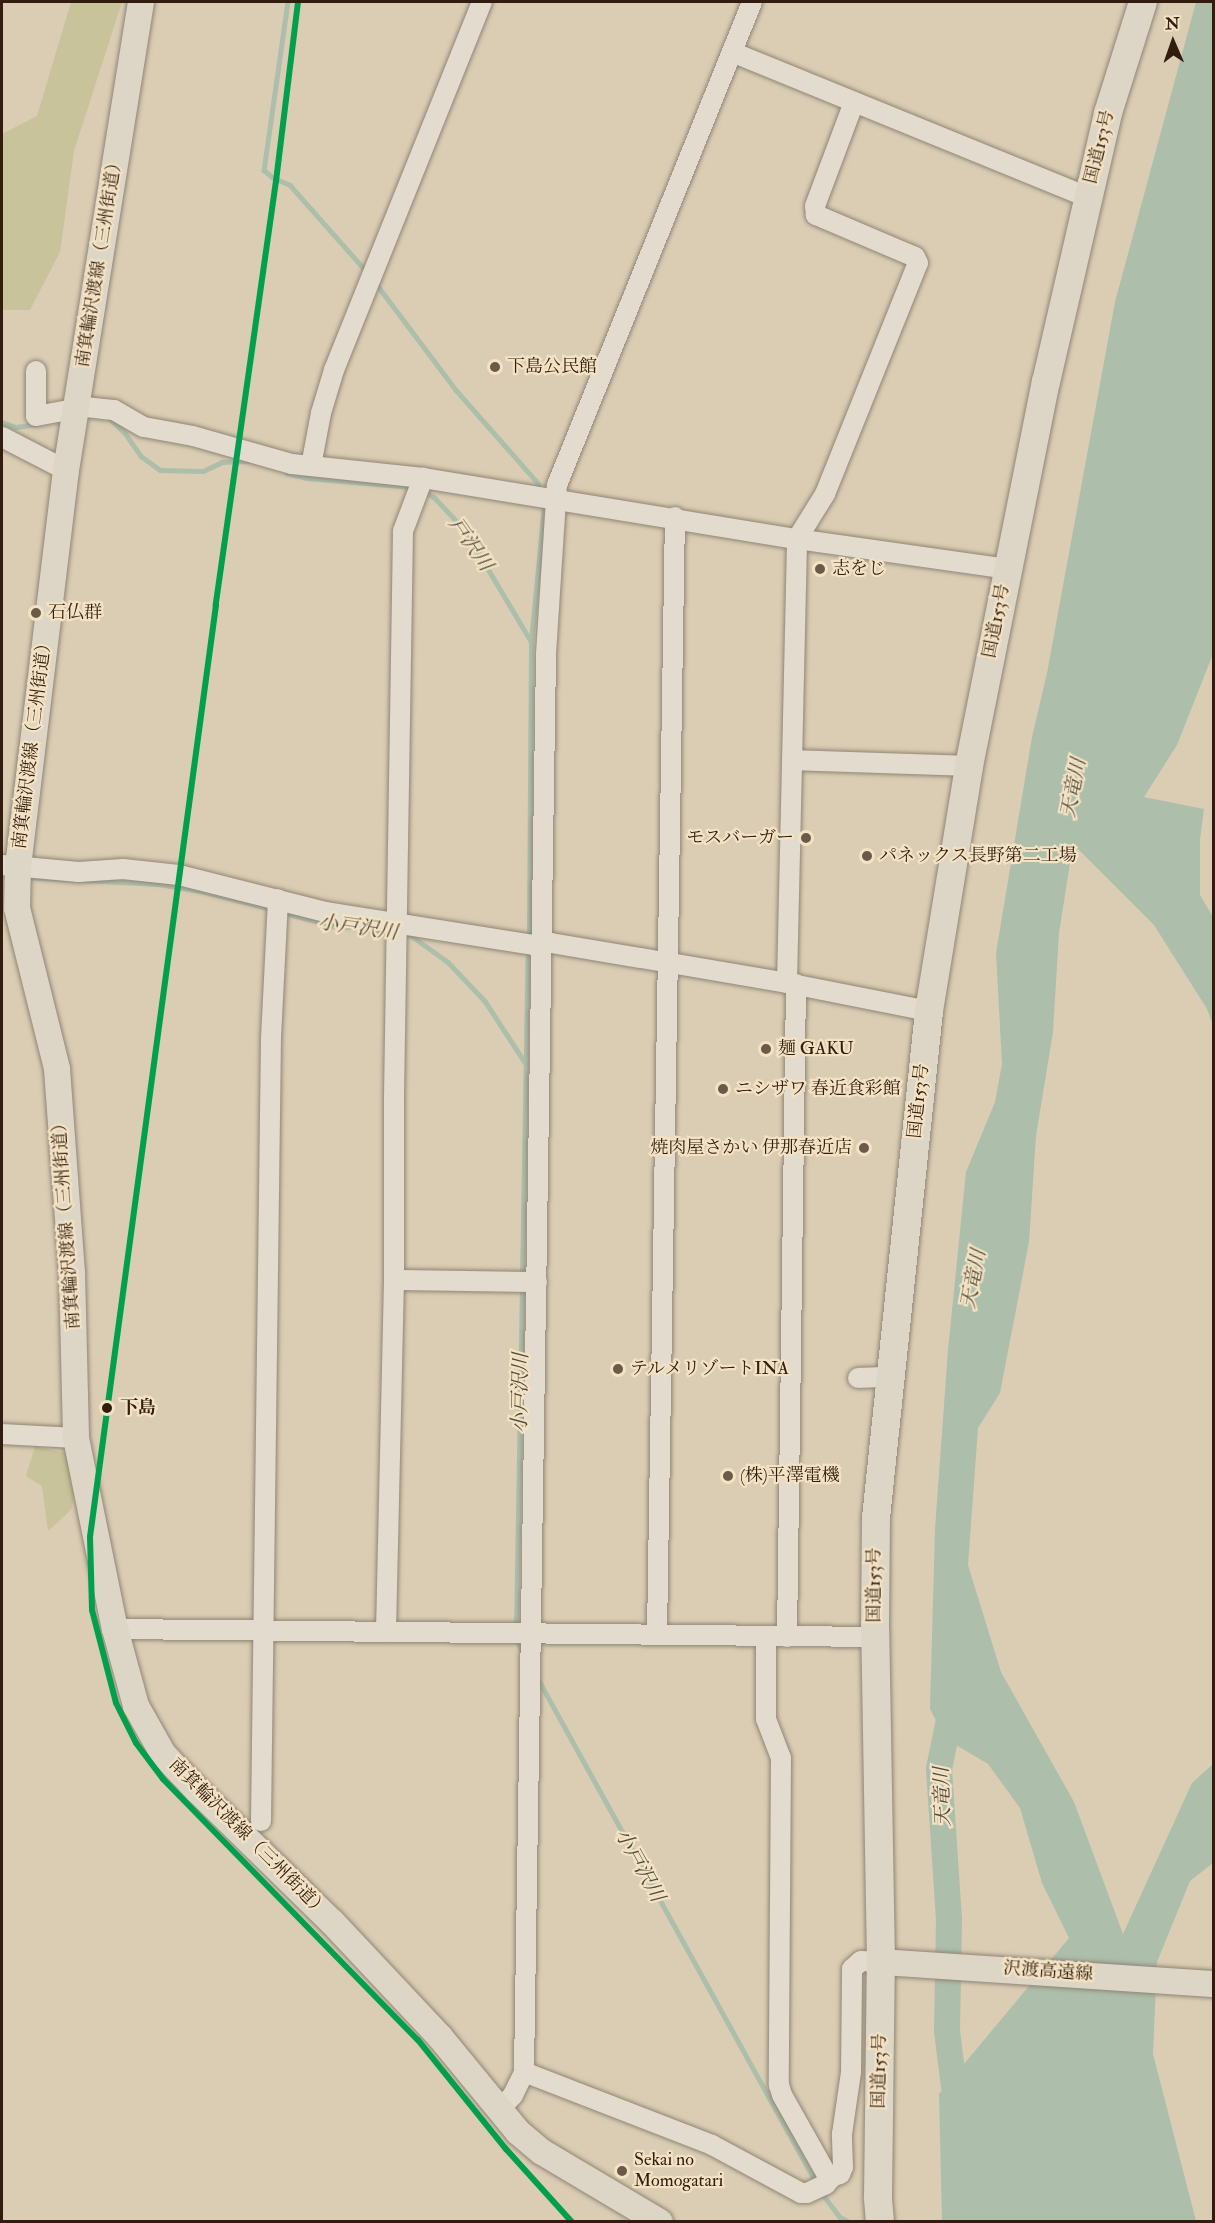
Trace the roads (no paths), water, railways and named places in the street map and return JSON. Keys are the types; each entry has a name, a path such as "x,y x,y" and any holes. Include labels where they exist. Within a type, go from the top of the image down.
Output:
{"highway":[{"name":"国道153号","path":"880,2222 879,2132 891,1962 875,1637 876,1518 928,1011 969,766 1008,569 1108,113 1143,2"}],"main road":[{"name":"南箕輪沢渡線（三州街道）","path":"141,2 66,470 10,868 17,908 57,1069 72,1272 76,1438 115,1629 136,1706 163,1754 332,1922 440,2037 518,2132 542,2152 660,2222"},
{"name":"沢渡高遠線","path":"891,1962 1214,1984"}],"street":[{"path":"311,466 321,413 334,370 482,2"},
{"path":"500,2109 513,2095 524,2072 528,1680 531,1654 521,1633 527,1281 543,944 546,654 557,484 752,2"},
{"path":"732,52 1088,197"},
{"path":"787,1637 792,760 798,539 825,494 918,263 915,256 816,215 814,206 854,102"},
{"path":"36,371 36,416 77,409 114,410 144,427 192,436 292,464 420,486 556,499 798,539 1008,569"},
{"path":"2,438 66,470"},
{"path":"386,1632 394,1280 396,930 403,531 420,486"},
{"path":"657,1635 675,518"},
{"path":"792,760 969,766"},
{"path":"10,868 79,872 123,869 179,875 277,906 325,912 396,930 551,943 792,983 928,1011"},
{"path":"261,1821 271,1050 277,906"},
{"path":"394,1280 527,1281"},
{"path":"858,1378 889,1377"},
{"path":"2,1434 76,1438"},
{"path":"115,1629 875,1637"},
{"path":"766,1637 766,1719 781,1758 779,2085 782,2095 825,2172 824,2184"},
{"path":"524,2072 712,2145 801,2193 824,2184 840,2174 843,2167 842,2134 851,2072 852,1969 861,1961 891,1962"}],"water":[{"path":"1196,2 1213,2 1213,654 1177,745 1144,797 1204,809 1200,840 1200,895 1213,917 1213,1025 1207,1009 1154,925 1073,844 1059,933 1053,1032 1036,1136 1029,1242 1000,1393 978,1428 968,1565 1001,1672 1074,1802 1123,1934 1192,1783 1213,1764 1213,1863 1190,1881 1157,1962 1153,2054 1196,2221 942,2221 939,2094 1069,1938 1042,1883 1020,1808 988,1764 946,1739 930,1709 935,1529 948,1350 966,1172 995,1102 1002,1064 996,953 1032,737 1047,673 1115,302"}],"waterway":[{"path":"288,2 264,170 272,177 290,185 367,272"},
{"path":"375,282 456,390 539,484"},
{"name":"戸沢川","path":"107,416 125,433 141,456 160,470 203,471 222,462 248,461"},
{"name":"戸沢川","path":"2,422 16,427 37,424"},
{"name":"戸沢川","path":"287,473 307,478 413,487"},
{"name":"戸沢川","path":"423,491 434,497 465,530 531,641"},
{"name":"戸沢川","path":"529,932 531,641 544,506"},
{"name":"小戸沢川","path":"25,877 159,884 201,891 272,909"},
{"name":"小戸沢川","path":"282,912 333,926 368,928"},
{"name":"小戸沢川","path":"409,934 448,962 485,1001 526,1064"},
{"name":"小戸沢川","path":"522,1278 528,950"},
{"name":"小戸沢川","path":"516,1629 522,1287"},
{"name":"小戸沢川","path":"516,1638 523,1654"},
{"name":"小戸沢川","path":"537,1677 817,2184"},
{"name":"天竜川","path":"952,1705 939,1769 949,1918 947,2031 957,2110"},
{"name":"小戸沢川","path":"821,2192 840,2217 849,2222"}],"place":[{"name":"下島公民館","path":"495,367"},
{"name":"志をじ","path":"820,569"},
{"name":"石仏群","path":"36,613"},
{"name":"モスバーガー","path":"806,838"},
{"name":"パネックス長野第二工場","path":"867,856"},
{"name":"麺 GAKU","path":"766,1049"},
{"name":"ニシザワ 春近食彩館","path":"723,1089"},
{"name":"焼肉屋さかい 伊那春近店","path":"864,1148"},
{"name":"テルメリゾートINA","path":"618,1369"},
{"name":"下島","path":"107,1408"},
{"name":"(株)平澤電機","path":"728,1476"},
{"name":"Sekai no Momogatari","path":"622,2171"}]}
